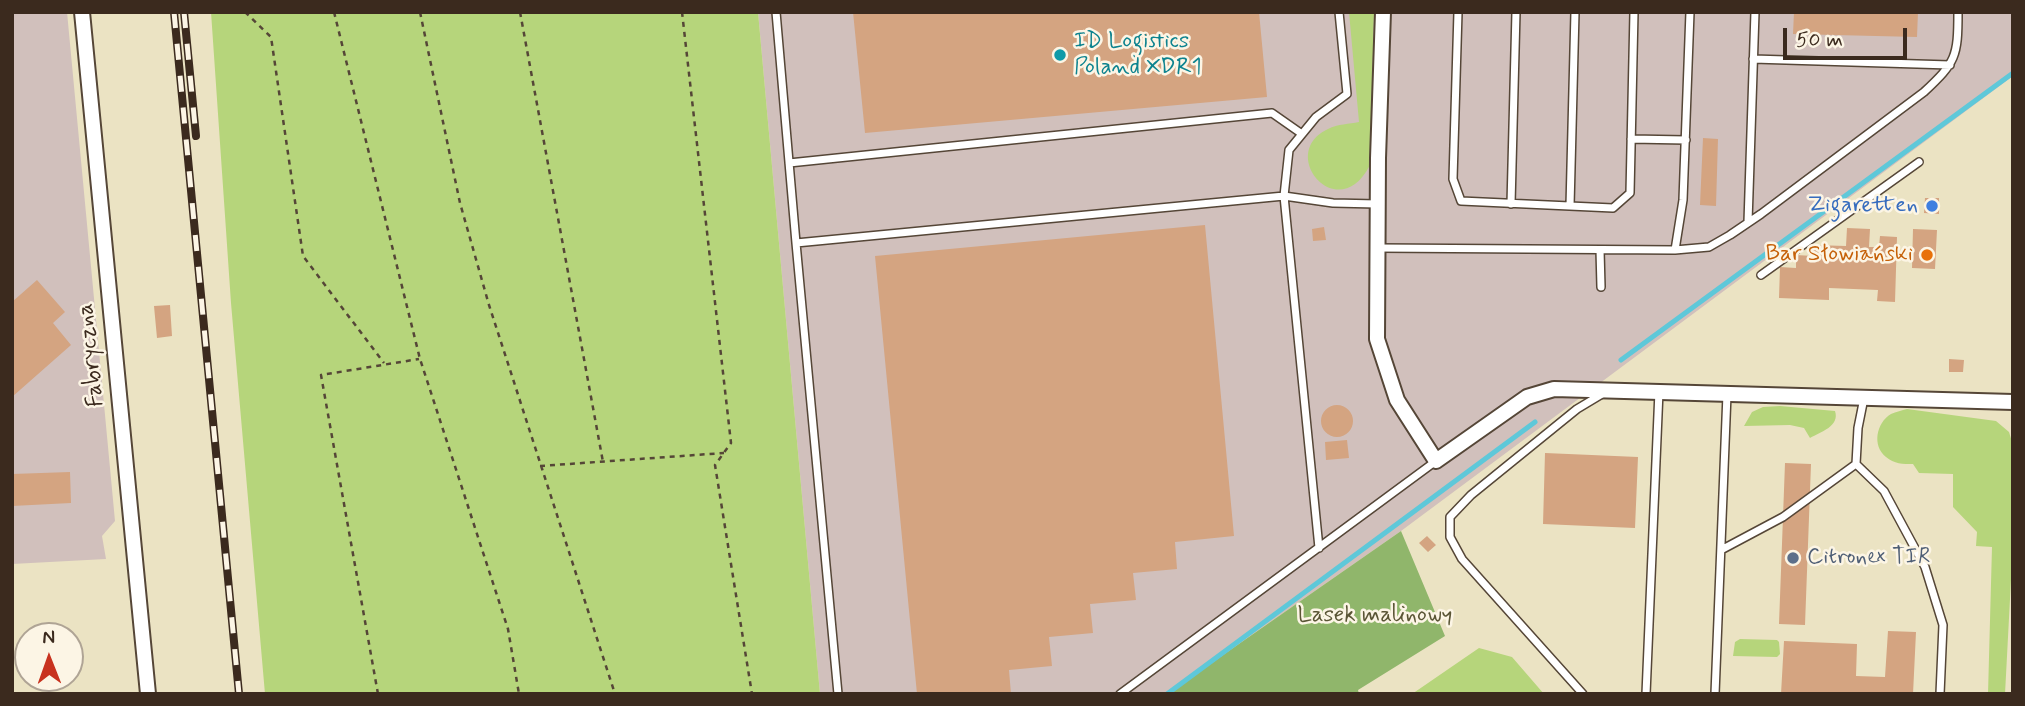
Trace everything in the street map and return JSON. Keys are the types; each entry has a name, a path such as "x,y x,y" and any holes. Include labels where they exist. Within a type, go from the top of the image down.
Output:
{"street":[{"name":"Fabryczna","path":"82,12 148,694"},
{"path":"1383,12 1377,339 1397,400 1436,461 1527,397 1554,389 2013,402"}],"lane":[{"path":"776,12 838,694"},
{"path":"1319,548 1284,197 1289,150 1316,117 1347,94 1339,12"},
{"path":"1458,12 1453,179 1461,201 1613,208 1630,193 1634,12"},
{"path":"1511,204 1516,12"},
{"path":"1570,206 1575,12"},
{"path":"1675,250 1683,200 1690,12"},
{"path":"1748,222 1755,12"},
{"path":"1377,248 1675,250 1709,247 1748,222 1924,92 1950,65 1956,54 1958,12"},
{"path":"1753,59 1950,65"},
{"path":"789,163 1272,113 1302,134"},
{"path":"1631,139 1686,140"},
{"path":"1760,275 1919,162"},
{"path":"796,243 1284,197 1378,205"},
{"path":"1600,250 1601,287"},
{"path":"1583,694 1462,559 1450,537 1450,517 1471,495 1566,417 1607,391"},
{"path":"1646,694 1659,391"},
{"path":"1715,694 1728,394"},
{"path":"1864,398 1858,428 1856,464 1884,492 1925,566 1942,625 1940,694"},
{"path":"1120,694 1436,461"},
{"path":"1721,550 1783,517 1856,464"}],"path":[{"path":"244,12 271,37 303,256 385,365"},
{"path":"334,12 419,359 508,629 519,694"},
{"path":"420,12 460,203 489,305 615,694"},
{"path":"520,12 604,462"},
{"path":"682,12 731,443 715,465 752,694"},
{"path":"378,694 321,375 419,359"},
{"path":"540,466 724,453"}],"shaded area":[{"path":"12,12 67,12 115,521 102,536 106,559 12,564"},
{"path":"758,12 2013,12 2013,76 1401,531 1167,694 820,694"}],"green space":[{"path":"211,12 758,12 820,694 265,694 231,303"},
{"path":"1349,12 1374,12 1370,165 1357,183 1343,189 1329,188 1318,180 1310,168 1308,154 1314,140 1328,129 1359,122"},
{"path":"1763,407 1835,411 1835,421 1810,438 1804,428 1790,425 1744,426 1752,412"},
{"path":"1907,409 1996,421 2009,432 2013,445 2013,542 2005,694 1988,694 1992,547 1976,546 1977,532 1953,507 1953,474 1919,473 1913,464 1889,459 1879,447 1877,441 1882,423 1891,414"},
{"name":"Lasek malinowy","path":"1401,531 1445,636 1358,690 1359,694 1167,694"},
{"path":"1740,639 1777,640 1780,654 1777,657 1733,656 1735,642"},
{"path":"1479,648 1512,657 1544,694 1412,694"}],"building":[{"name":"ID Logistics Poland XDR1","path":"853,12 1259,12 1267,97 865,133"},
{"path":"1794,12 1918,12 1917,37 1793,34"},
{"path":"1703,138 1718,139 1716,206 1700,205"},
{"name":"Zigaretten","path":"1925,198 1939,198 1939,214 1924,213"},
{"path":"1205,225 1234,536 1175,542 1177,569 1133,573 1136,600 1090,604 1093,633 1049,637 1052,666 1009,670 1011,694 917,694 875,256"},
{"path":"1324,227 1326,240 1313,241 1312,229"},
{"path":"1847,228 1870,229 1869,247 1879,247 1880,236 1897,237 1895,302 1877,301 1878,290 1829,288 1829,300 1779,298 1780,267 1796,268 1796,255 1813,256 1813,245 1846,246"},
{"path":"1913,229 1937,230 1935,269 1912,268"},
{"path":"37,280 65,312 53,323 71,345 12,397 12,302"},
{"path":"170,305 172,336 157,338 154,306"},
{"path":"1949,359 1964,360 1963,372 1949,372"},
{"path":"1337,405 1348,410 1353,421 1348,432 1337,437 1326,432 1321,421 1326,410"},
{"path":"1347,440 1349,458 1326,460 1325,442"},
{"path":"1545,453 1638,457 1635,528 1543,524"},
{"path":"1785,463 1811,464 1805,625 1779,624"},
{"path":"70,472 71,503 12,506 12,474"},
{"path":"1427,536 1436,545 1428,552 1419,543"},
{"path":"1888,631 1916,632 1913,694 1781,694 1784,641 1857,644 1856,676 1885,677"}],"waterway":[{"path":"1621,360 2013,73"},
{"path":"1167,694 1535,422"}],"railway":[{"path":"174,12 239,694"},
{"path":"184,12 196,136"}],"place":[{"name":"ID Logistics Poland XDR1","path":"1060,55"},
{"name":"Zigaretten","path":"1932,206"},
{"name":"Bar Słowiański","path":"1927,255"},
{"name":"Citronex TIR","path":"1793,558"}]}
